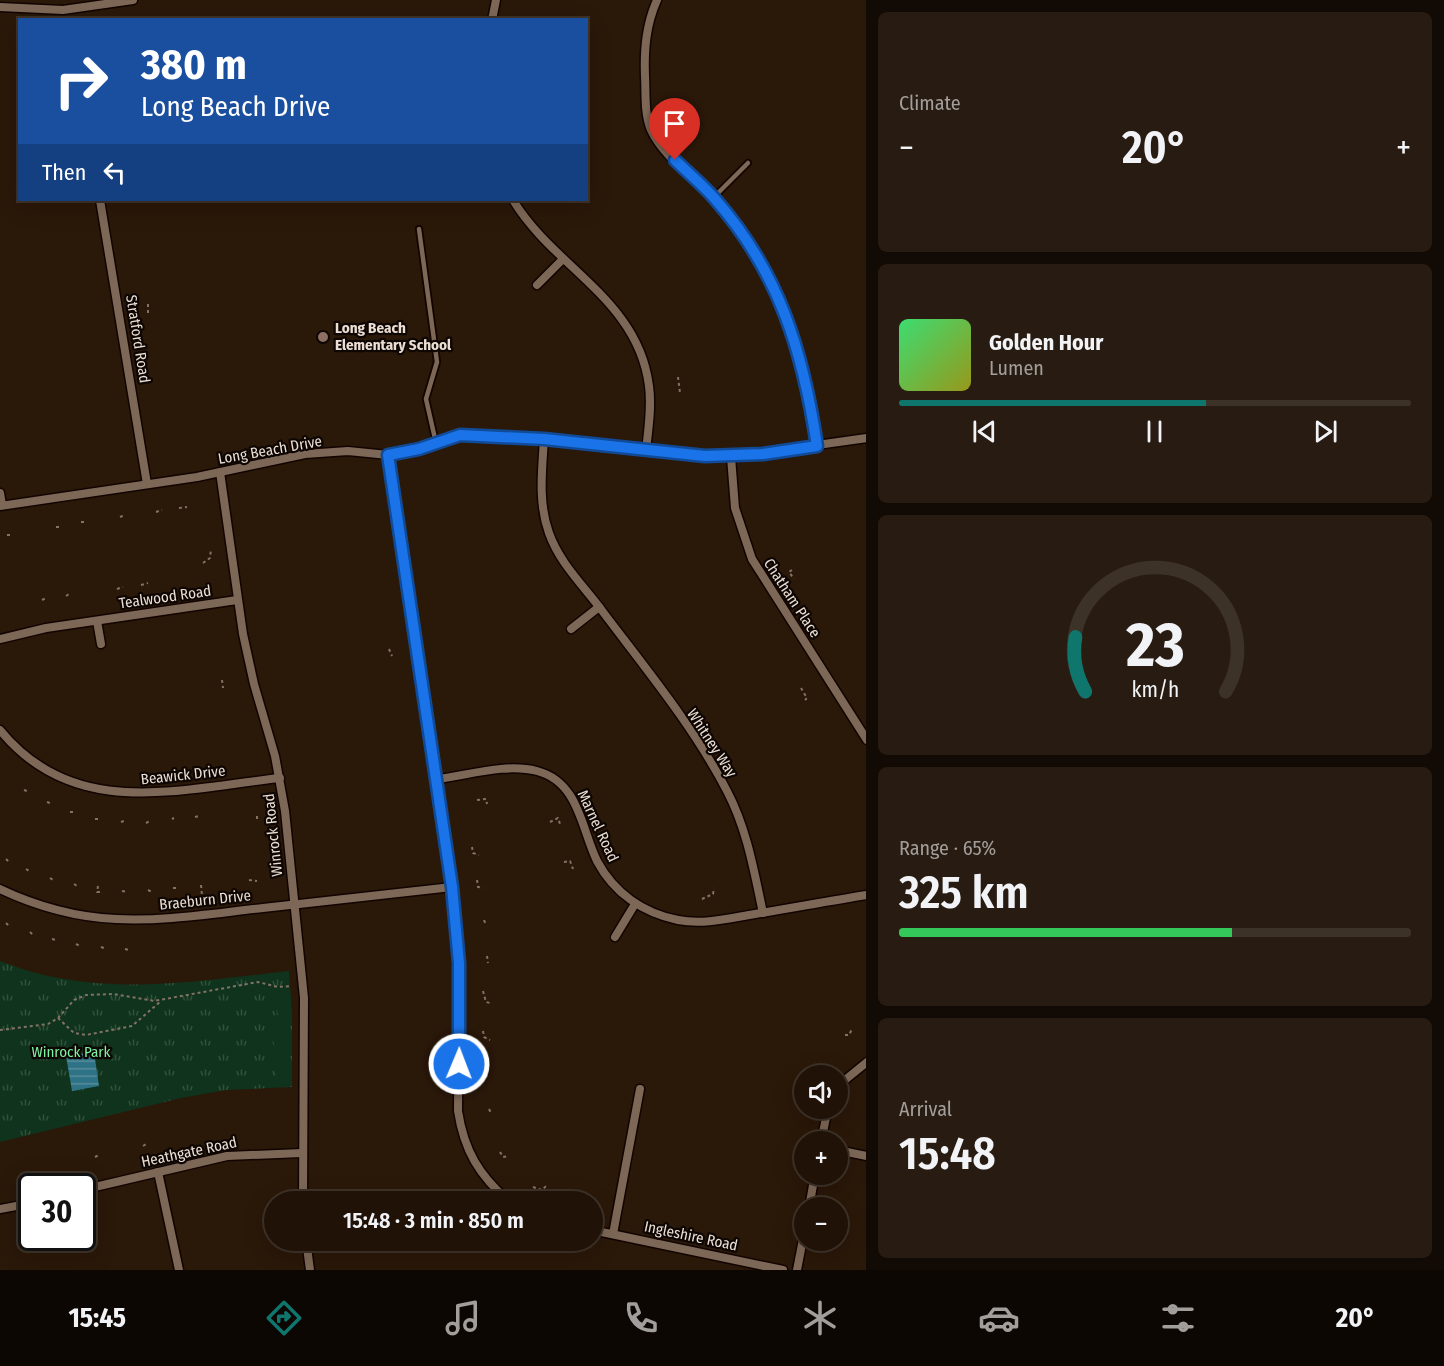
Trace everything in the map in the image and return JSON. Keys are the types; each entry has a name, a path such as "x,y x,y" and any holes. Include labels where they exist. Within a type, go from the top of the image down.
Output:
{"street":[{"path":"0,8 63,15 133,0"},
{"path":"492,18 496,0"},
{"path":"657,0 649,21 645,50 647,117 657,140 714,197 754,250 775,289 794,335 807,386 817,446"},
{"name":"Stratford Road","path":"100,201 147,484"},
{"path":"514,201 531,227 613,305 634,337 646,369 649,388 646,451"},
{"path":"537,285 563,259"},
{"name":"Long Beach Drive","path":"1,506 220,472 305,454 348,451 388,455 460,435 544,439 646,451 731,457 866,438"},
{"name":"Whitney Way","path":"544,439 541,495 549,534 565,565 599,607 698,742 726,790 744,832 763,913"},
{"path":"388,455 438,779 452,887 459,963 459,1111 462,1135 473,1162 497,1191"},
{"name":"Chatham Place","path":"731,457 735,508 752,559 866,738"},
{"name":"Winrock Road","path":"220,472 237,600 249,666 280,778 305,1027 303,1191"},
{"path":"0,494 1,506"},
{"name":"Tealwood Road","path":"0,639 39,629 237,600"},
{"path":"572,629 599,607"},
{"path":"97,621 101,644"},
{"name":"Beawick Drive","path":"0,730 27,759 58,776 111,792 140,794 280,778"},
{"name":"Marnel Road","path":"438,779 514,768 538,771 554,779 576,803 602,869 621,892 635,904 663,916 695,922 866,895"},
{"name":"Braeburn Drive","path":"0,889 43,908 98,919 142,920 452,887"},
{"path":"615,937 635,904"},
{"path":"848,1077 866,1063"},
{"path":"613,1233 640,1089"},
{"path":"848,1152 866,1156"},
{"name":"Heathgate Road","path":"96,1187 227,1156 303,1153"},
{"path":"158,1172 179,1270"},
{"path":"0,1209 18,1206"},
{"name":"Ingleshire Road","path":"603,1232 783,1270"},
{"path":"307,1251 310,1270"},
{"path":"797,1270 801,1251"}],"lane":[{"path":"714,197 748,163"},
{"path":"419,229 437,362 426,399 436,443"}],"path":[{"path":"251,18 256,17"},
{"path":"148,313 148,304 151,304"},
{"path":"678,377 680,393"},
{"path":"179,508 187,507"},
{"path":"156,512 162,510"},
{"path":"120,517 125,515"},
{"path":"203,563 210,558 211,549"},
{"path":"792,570 789,572 794,579"},
{"path":"141,585 148,583"},
{"path":"117,589 123,587"},
{"path":"389,649 392,656"},
{"path":"222,680 223,688"},
{"path":"801,688 807,698 805,700"},
{"path":"477,800 486,799 487,804"},
{"path":"257,816 257,822"},
{"path":"550,822 558,818 560,824"},
{"path":"146,823 150,821"},
{"path":"472,847 473,853 479,855"},
{"path":"564,862 570,861 573,869"},
{"path":"249,880 249,882 257,881"},
{"path":"477,880 478,887 483,888"},
{"path":"98,886 97,892 101,892"},
{"path":"200,886 204,915"},
{"path":"702,899 713,894 714,888"},
{"path":"122,891 127,892"},
{"path":"484,920 486,925"},
{"path":"30,932 33,935"},
{"path":"76,944 80,946"},
{"path":"487,956 488,963"},
{"path":"0,1030 48,1024 58,1018 74,1000 86,995 114,994 144,1001 258,982 278,987 291,986"},
{"path":"483,991 486,1002 490,1003"},
{"path":"58,1018 78,1035 111,1030 138,1024 154,1004 164,999"},
{"path":"845,1035 849,1035 852,1029"},
{"path":"483,1031 484,1036 490,1040"},
{"path":"482,1064 483,1074 489,1077"},
{"path":"143,1146 148,1143"},
{"path":"500,1152 503,1157 509,1156"},
{"path":"95,1157 99,1155"},
{"path":"533,1187 542,1190 546,1186"}],"green space":[{"name":"Winrock Park","path":"0,961 35,973 107,984 179,983 289,971 292,1014 292,1087 226,1090 181,1098 0,1142"},
{"path":"290,991 292,1020 270,1023 270,1017 278,1015 274,994"},
{"path":"292,1034 292,1053 277,1054 274,1037"},
{"path":"291,1067 291,1085 279,1084 275,1069"}],"water":[{"path":"94,1052 99,1086 72,1091 66,1056"}],"place":[{"name":"Long Beach Elementary School","path":"323,337"}],"route":[{"path":"459,1064 459,963 452,887 438,779 388,455 419,449 460,435 495,435 646,451 731,457 817,446 807,386 794,335 775,289 741,231 714,197 675,160"}]}
